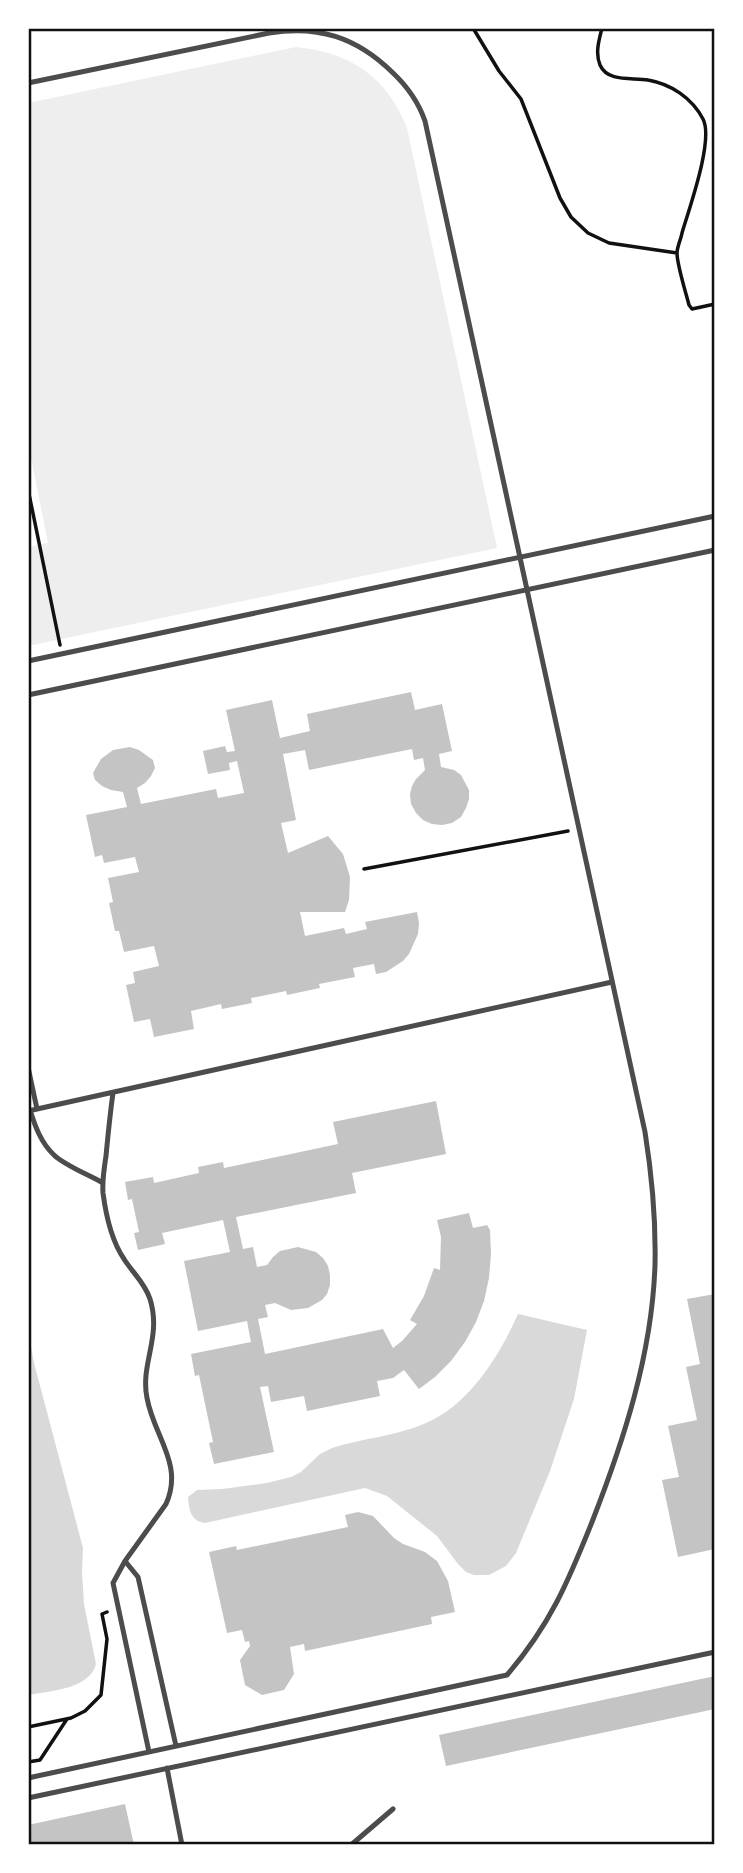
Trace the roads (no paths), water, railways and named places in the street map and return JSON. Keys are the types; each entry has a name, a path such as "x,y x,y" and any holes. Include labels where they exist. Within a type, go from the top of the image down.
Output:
{"lane":[{"path":"28,83 286,30 336,36 368,51 405,84 413,95 425,121 645,1132 655,1235 652,1299 642,1363 608,1480 570,1578 548,1620 507,1675 28,1777"},
{"path":"28,661 715,516"},
{"path":"28,695 715,550"},
{"path":"103,1183 54,1156 43,1141 29,1111 612,982"},
{"path":"28,1067 37,1109"},
{"path":"113,1093 103,1183 108,1223 124,1259 146,1289 153,1311 155,1333 146,1378 146,1394 173,1474 171,1494 166,1504 124,1561 113,1583 149,1752"},
{"path":"124,1561 138,1577 176,1746"},
{"path":"28,1798 715,1652"},
{"path":"167,1768 182,1845"},
{"path":"351,1845 393,1809"}]}
